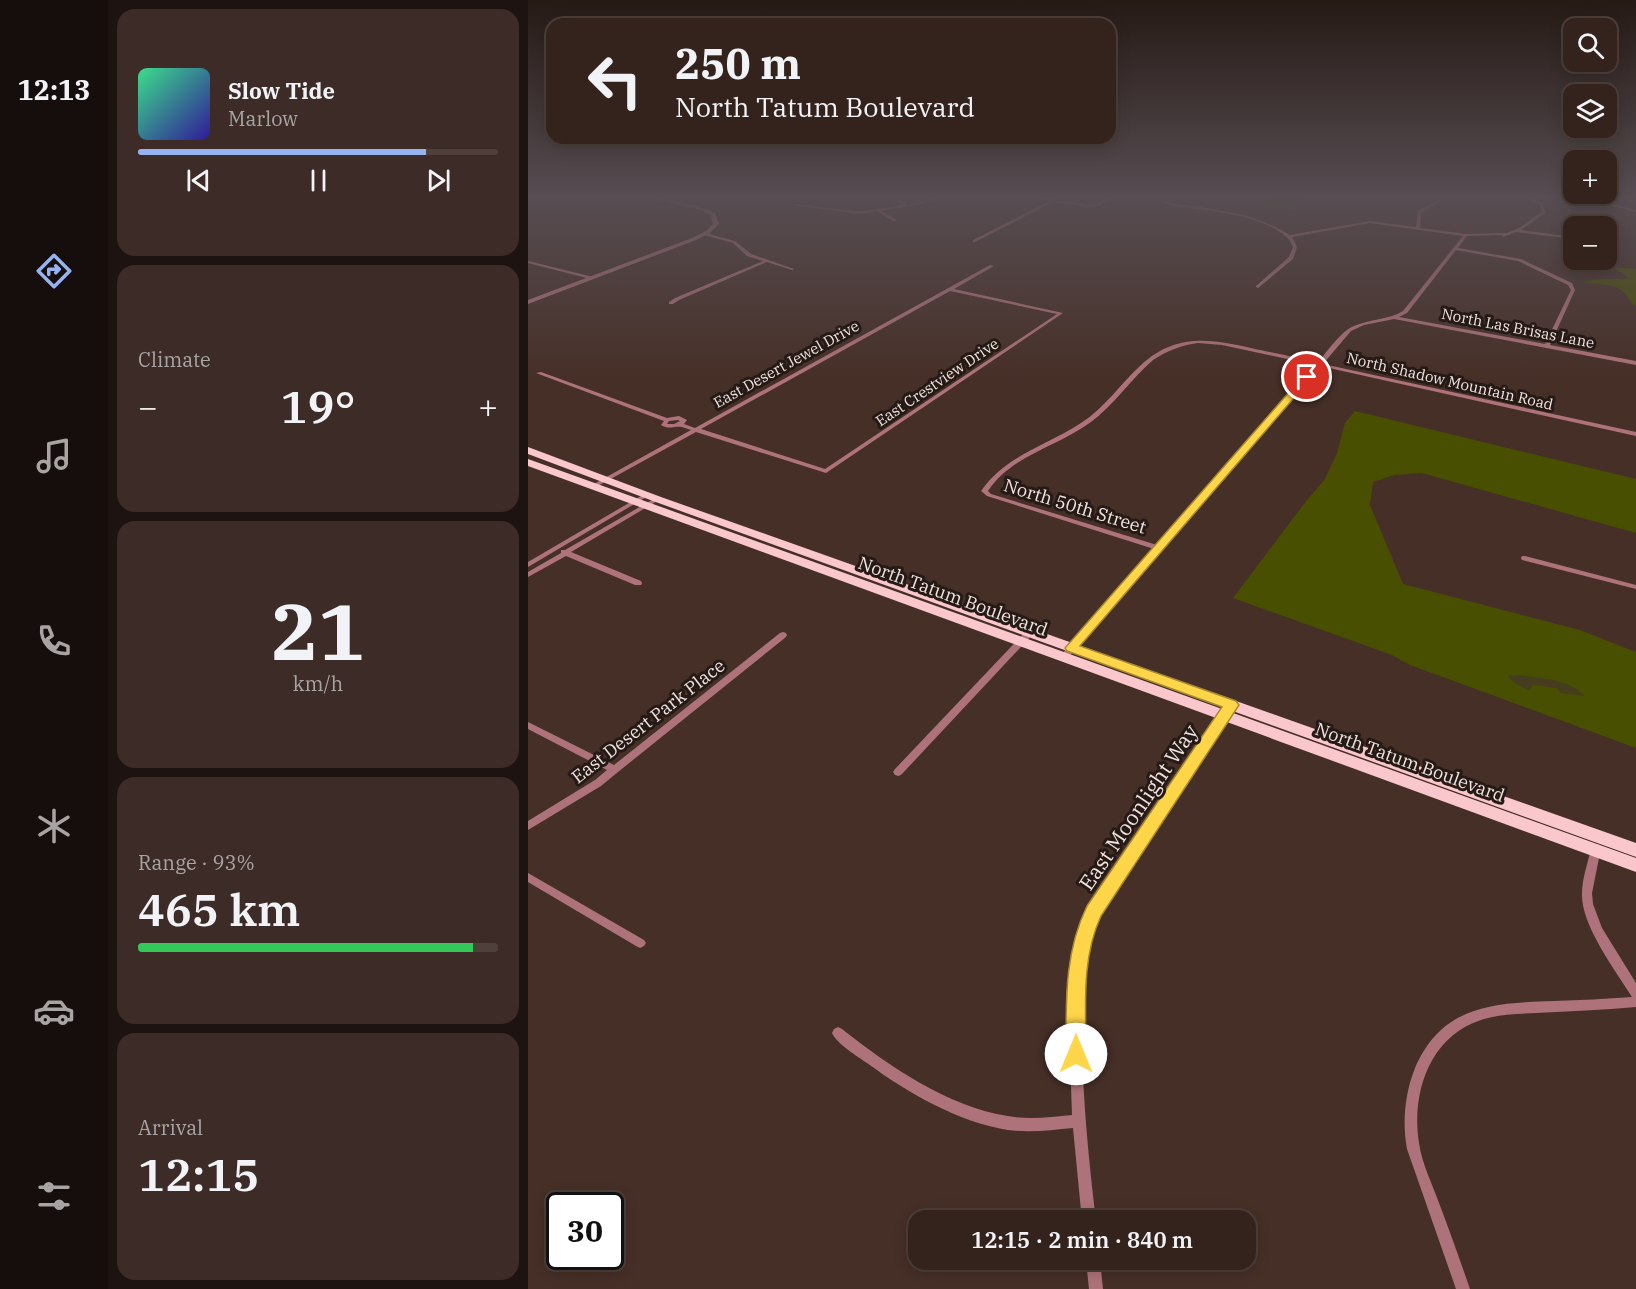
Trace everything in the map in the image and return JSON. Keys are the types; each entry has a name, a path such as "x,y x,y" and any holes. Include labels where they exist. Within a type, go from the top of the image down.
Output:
{"main road":[{"name":"North Tatum Boulevard","path":"528,450 606,480 646,500"},
{"name":"North Tatum Boulevard","path":"528,462 594,486 646,500 1597,843 1636,865"},
{"name":"North Tatum Boulevard","path":"1597,843 1636,850"}],"street":[{"path":"528,302 645,257"},
{"path":"755,257 792,269"},
{"path":"1258,287 1291,257"},
{"path":"1068,652 1353,327 1396,318 1405,312 1449,257"},
{"path":"1502,257 1519,260 1570,284 1573,290 1547,346"},
{"path":"671,303 766,261"},
{"path":"528,262 591,278"},
{"name":"East Desert Jewel Drive","path":"594,486 992,266"},
{"name":"East Crestview Drive","path":"695,430 826,471 1061,314 951,290"},
{"name":"North Las Brisas Lane","path":"1396,318 1636,363"},
{"name":"North Shadow Mountain Road","path":"984,491 996,476 1022,458 1066,436 1097,415 1150,359 1188,343 1216,342 1636,434"},
{"path":"539,373 667,420 664,423 665,426 681,425 695,430"},
{"name":"North 50th Street","path":"984,491 989,495 1158,548"},
{"path":"528,565 646,500"},
{"path":"528,575 566,553 646,500"},
{"path":"555,549 638,583"},
{"path":"1525,558 1636,587"},
{"name":"East Desert Park Place","path":"528,826 581,795 615,770 783,634"},
{"path":"898,772 1026,637"},
{"name":"East Moonlight Way","path":"1088,1210 1078,1121 1076,976 1086,928 1094,911 1228,710"},
{"path":"528,725 615,770"},
{"path":"1597,843 1587,895 1590,909 1595,923 1636,993"},
{"path":"528,877 640,943"},
{"path":"1464,1289 1417,1161 1411,1134 1412,1111 1421,1064 1428,1051 1439,1036 1480,1014 1515,1009 1636,1002"},
{"path":"838,1033 865,1056 909,1082 948,1104 985,1118 1009,1123 1078,1121"},
{"path":"1094,1270 1096,1289"}],"green space":[{"path":"1617,267 1636,269 1636,306 1619,288 1604,284 1584,283 1595,280 1630,278 1617,270"},
{"path":"1355,411 1636,479 1636,533 1422,473 1395,475 1373,482 1370,505 1403,584 1580,630 1636,652 1636,748 1410,665 1392,655 1233,598 1325,479 1337,453 1345,423"}],"sand":[{"path":"1519,675 1563,683 1579,690 1584,696 1560,693 1557,688 1533,685 1530,690 1518,685 1508,676"}],"route":[{"path":"1076,1054 1076,976 1086,928 1094,911 1231,705 1071,648 1307,377"}]}
